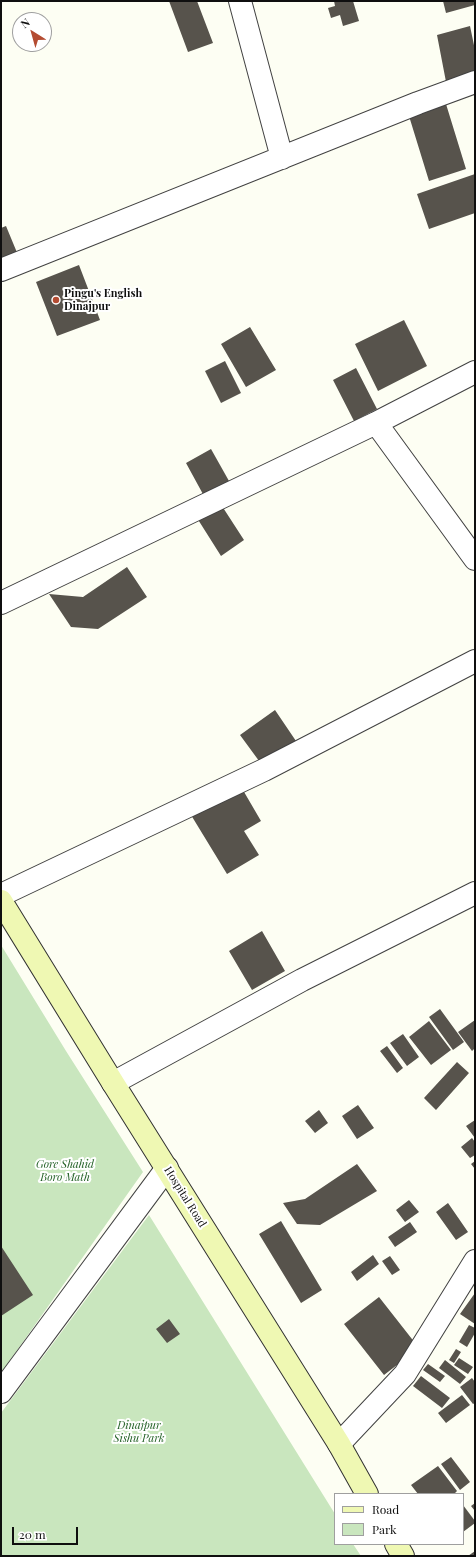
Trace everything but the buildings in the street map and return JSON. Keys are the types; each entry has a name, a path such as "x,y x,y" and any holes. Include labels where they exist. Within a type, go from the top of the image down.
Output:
{"main road":[{"name":"Hospital Road","path":"1,901 339,1444 366,1493"},
{"path":"397,1545 403,1556"}],"street":[{"path":"240,1 282,158"},
{"path":"1,270 418,103 475,82"},
{"path":"1,603 376,422 475,372"},
{"path":"376,422 475,559"},
{"path":"1,895 264,770 475,661"},
{"path":"113,1083 302,980 475,893"},
{"path":"1,1392 167,1168"},
{"path":"339,1444 405,1374 475,1261"}],"green space":[{"name":"Gore Shahid Boro Math","path":"1,945 143,1172 1,1373"},
{"name":"Dinajpur Sishu Park","path":"149,1215 334,1512 334,1545 354,1545 361,1556 1,1556 1,1413"}],"place":[{"name":"Pingu's English Dinajpur","path":"56,300"}]}
